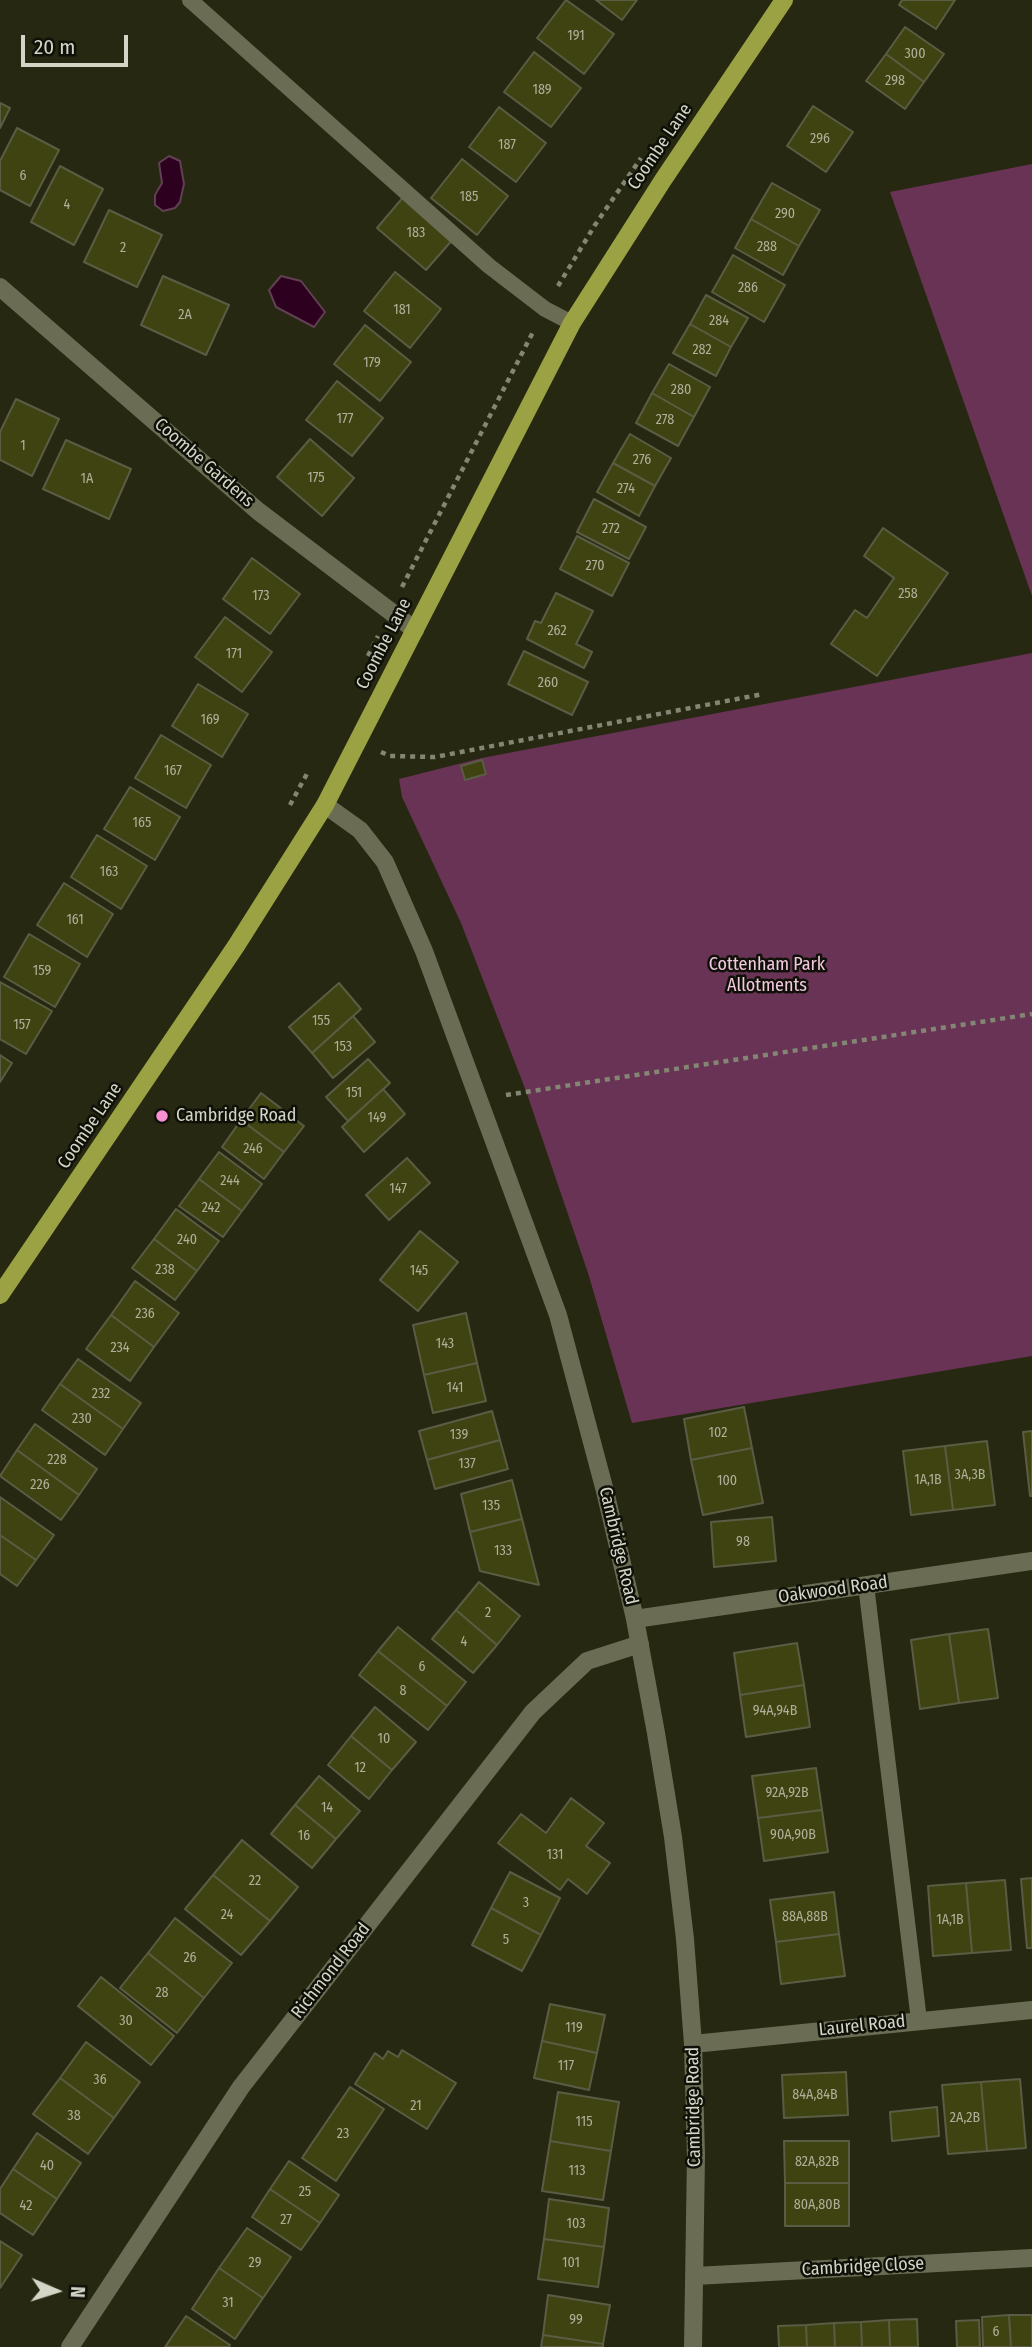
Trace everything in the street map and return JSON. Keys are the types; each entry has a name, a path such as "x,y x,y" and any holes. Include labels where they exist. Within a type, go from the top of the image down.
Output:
{"main road":[{"name":"Coombe Lane","path":"0,1295 236,946 325,805 572,323 663,180 784,0"}],"street":[{"name":"Coombe Gardens","path":"0,287 258,511 415,630"},
{"name":"Cambridge Road","path":"325,805 360,830 385,862 424,950 558,1315 605,1491 640,1644 673,1837 693,2044 693,2347"},
{"name":"Oakwood Road","path":"635,1619 1032,1561"},
{"name":"Richmond Road","path":"70,2347 241,2087 533,1712 587,1661 640,1644"},
{"name":"Laurel Road","path":"693,2044 1032,2010"},
{"name":"Cambridge Close","path":"695,2276 1032,2258"}],"lane":[{"path":"190,0 489,266 545,309 572,323"},
{"path":"866,1585 919,2020"}],"path":[{"path":"358,742 390,755 435,757 763,694"},
{"path":"481,1100 1032,1014"}],"green space":[{"path":"1032,164 1032,596 890,192"},
{"name":"Cottenham Park Allotments","path":"1032,653 1032,1356 632,1423 588,1273 526,1091 461,923 402,797 399,779 482,758"}],"shaded area":[{"path":"169,156 180,161 184,184 180,202 175,208 163,211 155,205 155,195 162,183 159,163"},
{"path":"281,276 301,281 325,312 314,327 276,307 269,290"}],"building":[{"path":"566,0 614,34 584,74 537,38"},
{"path":"596,0 637,0 622,20"},
{"path":"902,0 955,0 936,29 899,5"},
{"path":"905,27 944,54 924,82 886,54"},
{"path":"534,52 581,88 551,127 504,92"},
{"path":"886,54 924,82 905,109 866,81"},
{"path":"0,103 10,108 0,128"},
{"path":"813,106 853,132 826,172 787,146"},
{"path":"499,107 546,143 516,182 469,147"},
{"path":"17,128 59,150 30,206 0,190 0,161"},
{"path":"462,159 508,196 477,235 431,198"},
{"path":"60,166 103,189 74,245 31,222"},
{"path":"772,183 820,210 799,246 751,219"},
{"path":"405,195 454,238 426,270 377,228"},
{"path":"109,210 162,235 137,287 84,262"},
{"path":"751,219 799,246 783,275 735,248"},
{"path":"733,255 785,285 764,322 712,292"},
{"path":"395,272 441,309 410,348 364,311"},
{"path":"163,276 229,305 206,355 141,325"},
{"path":"706,295 748,318 731,347 690,324"},
{"path":"690,324 731,347 716,376 673,353"},
{"path":"365,325 411,362 380,401 334,364"},
{"path":"669,364 710,387 694,417 652,393"},
{"path":"337,381 383,418 352,456 306,420"},
{"path":"652,393 694,417 678,446 636,423"},
{"path":"16,399 59,419 32,476 0,460 0,432"},
{"path":"630,434 671,458 655,486 613,463"},
{"path":"310,439 354,478 322,516 277,477"},
{"path":"66,440 131,469 109,519 43,489"},
{"path":"613,463 655,486 639,516 597,492"},
{"path":"594,499 646,527 629,559 577,532"},
{"path":"883,528 948,573 877,676 831,644 855,610 867,618 894,578 864,556"},
{"path":"577,536 629,563 612,596 560,569"},
{"path":"252,558 300,594 270,634 223,599"},
{"path":"556,593 593,611 576,644 592,652 584,668 527,639 535,621 541,623"},
{"path":"225,617 272,652 242,692 195,657"},
{"path":"524,651 588,682 572,715 508,684"},
{"path":"198,684 248,714 222,757 172,726"},
{"path":"161,735 211,765 186,808 135,778"},
{"path":"482,760 486,774 465,780 461,766"},
{"path":"130,787 180,817 155,860 104,829"},
{"path":"97,835 147,866 121,909 71,877"},
{"path":"64,883 113,914 87,957 37,925"},
{"path":"29,934 80,964 55,1007 4,977"},
{"path":"0,982 52,1011 26,1054 0,1039"},
{"path":"339,983 361,1009 312,1053 289,1027"},
{"path":"353,1016 375,1042 333,1078 312,1053"},
{"path":"0,1055 12,1063 0,1082"},
{"path":"368,1059 390,1083 348,1121 326,1097"},
{"path":"383,1089 405,1114 364,1152 342,1127"},
{"path":"261,1093 304,1126 284,1152 241,1120"},
{"path":"241,1120 284,1152 264,1179 222,1147"},
{"path":"219,1152 262,1184 242,1211 199,1179"},
{"path":"407,1158 430,1183 389,1220 366,1195"},
{"path":"199,1179 242,1211 223,1237 179,1206"},
{"path":"176,1209 219,1241 197,1271 154,1239"},
{"path":"420,1231 458,1262 418,1311 380,1280"},
{"path":"154,1239 197,1271 175,1300 132,1268"},
{"path":"135,1281 179,1313 154,1347 111,1315"},
{"path":"466,1313 477,1363 424,1375 413,1325"},
{"path":"111,1315 154,1347 130,1381 86,1349"},
{"path":"78,1359 141,1403 123,1429 60,1384"},
{"path":"477,1363 486,1401 433,1413 424,1375"},
{"path":"60,1384 123,1429 105,1455 42,1410"},
{"path":"744,1407 752,1448 691,1460 684,1419"},
{"path":"492,1411 500,1440 427,1460 419,1431"},
{"path":"35,1424 97,1469 79,1495 17,1450"},
{"path":"1032,1431 1032,1496 1030,1496 1023,1432"},
{"path":"500,1440 508,1469 435,1489 427,1460"},
{"path":"987,1441 995,1505 953,1510 945,1446"},
{"path":"945,1446 953,1510 911,1515 903,1451"},
{"path":"752,1448 763,1503 703,1515 691,1460"},
{"path":"17,1450 79,1495 61,1520 0,1476"},
{"path":"512,1480 522,1519 470,1532 461,1494"},
{"path":"0,1497 54,1535 36,1560 0,1535"},
{"path":"772,1517 776,1561 714,1567 711,1522"},
{"path":"522,1519 539,1585 480,1571 470,1532"},
{"path":"0,1535 36,1560 17,1586 0,1574"},
{"path":"479,1582 520,1616 497,1645 456,1610"},
{"path":"456,1610 497,1645 473,1673 432,1639"},
{"path":"398,1627 466,1682 447,1706 378,1651"},
{"path":"988,1629 998,1698 959,1703 949,1634"},
{"path":"949,1634 959,1703 920,1709 911,1640"},
{"path":"797,1643 804,1685 740,1695 734,1653"},
{"path":"378,1651 447,1706 428,1730 359,1675"},
{"path":"804,1685 810,1727 746,1737 740,1695"},
{"path":"375,1707 416,1742 392,1770 351,1736"},
{"path":"351,1736 392,1770 369,1799 328,1765"},
{"path":"816,1768 822,1810 758,1818 752,1776"},
{"path":"319,1776 360,1811 336,1839 295,1805"},
{"path":"571,1798 604,1823 586,1846 610,1863 587,1894 568,1879 560,1890 498,1843 521,1814 546,1833"},
{"path":"295,1805 336,1839 312,1868 271,1834"},
{"path":"822,1810 828,1852 764,1861 758,1818"},
{"path":"242,1840 298,1887 270,1921 213,1875"},
{"path":"510,1872 560,1898 541,1935 491,1908"},
{"path":"213,1875 270,1921 241,1955 185,1909"},
{"path":"1032,1878 1032,1948 1027,1948 1021,1879"},
{"path":"1005,1880 1011,1950 972,1953 966,1883"},
{"path":"966,1883 972,1953 933,1956 928,1886"},
{"path":"834,1892 839,1934 776,1942 770,1900"},
{"path":"491,1908 541,1935 522,1971 472,1945"},
{"path":"175,1918 232,1963 204,1998 148,1953"},
{"path":"839,1934 845,1976 781,1984 776,1942"},
{"path":"148,1953 204,1998 177,2033 120,1988"},
{"path":"101,1977 174,2036 151,2065 78,2006"},
{"path":"550,2004 605,2015 597,2053 542,2041"},
{"path":"542,2041 597,2053 589,2090 534,2078"},
{"path":"86,2042 140,2082 114,2118 60,2078"},
{"path":"402,2050 456,2083 427,2129 355,2084 375,2053 383,2059 388,2051 398,2057"},
{"path":"846,2072 848,2115 784,2118 782,2075"},
{"path":"60,2078 114,2118 88,2154 33,2114"},
{"path":"1020,2079 1026,2148 987,2151 981,2082"},
{"path":"981,2082 987,2151 948,2154 942,2085"},
{"path":"350,2087 384,2109 336,2181 302,2158"},
{"path":"558,2092 619,2102 611,2151 550,2141"},
{"path":"937,2107 939,2136 892,2141 890,2112"},
{"path":"37,2133 81,2163 57,2199 13,2169"},
{"path":"550,2141 611,2151 603,2200 542,2191"},
{"path":"784,2141 849,2141 849,2183 785,2183"},
{"path":"289,2161 339,2195 320,2223 270,2189"},
{"path":"13,2169 57,2199 33,2235 0,2213 0,2189"},
{"path":"785,2183 849,2183 849,2226 785,2226"},
{"path":"270,2189 320,2223 301,2250 252,2217"},
{"path":"549,2199 609,2208 604,2247 544,2239"},
{"path":"247,2228 291,2257 263,2298 219,2268"},
{"path":"544,2239 604,2247 598,2287 538,2279"},
{"path":"0,2241 22,2255 0,2288"},
{"path":"219,2268 263,2298 235,2339 192,2309"},
{"path":"548,2295 610,2305 603,2344 543,2335"},
{"path":"1009,2315 1011,2347 983,2347 982,2317"},
{"path":"1009,2315 1032,2315 1032,2347 1011,2347"},
{"path":"186,2316 230,2345 229,2347 165,2347"},
{"path":"917,2319 918,2347 890,2347 889,2320"},
{"path":"889,2320 890,2347 862,2347 861,2322"},
{"path":"979,2320 980,2347 957,2347 956,2321"},
{"path":"861,2322 862,2347 835,2347 834,2323"},
{"path":"834,2323 835,2347 807,2347 806,2325"},
{"path":"806,2325 807,2347 779,2347 778,2326"},
{"path":"543,2335 603,2344 603,2347 541,2347"}],"place":[{"name":"Cambridge Road","path":"162,1116"}]}
